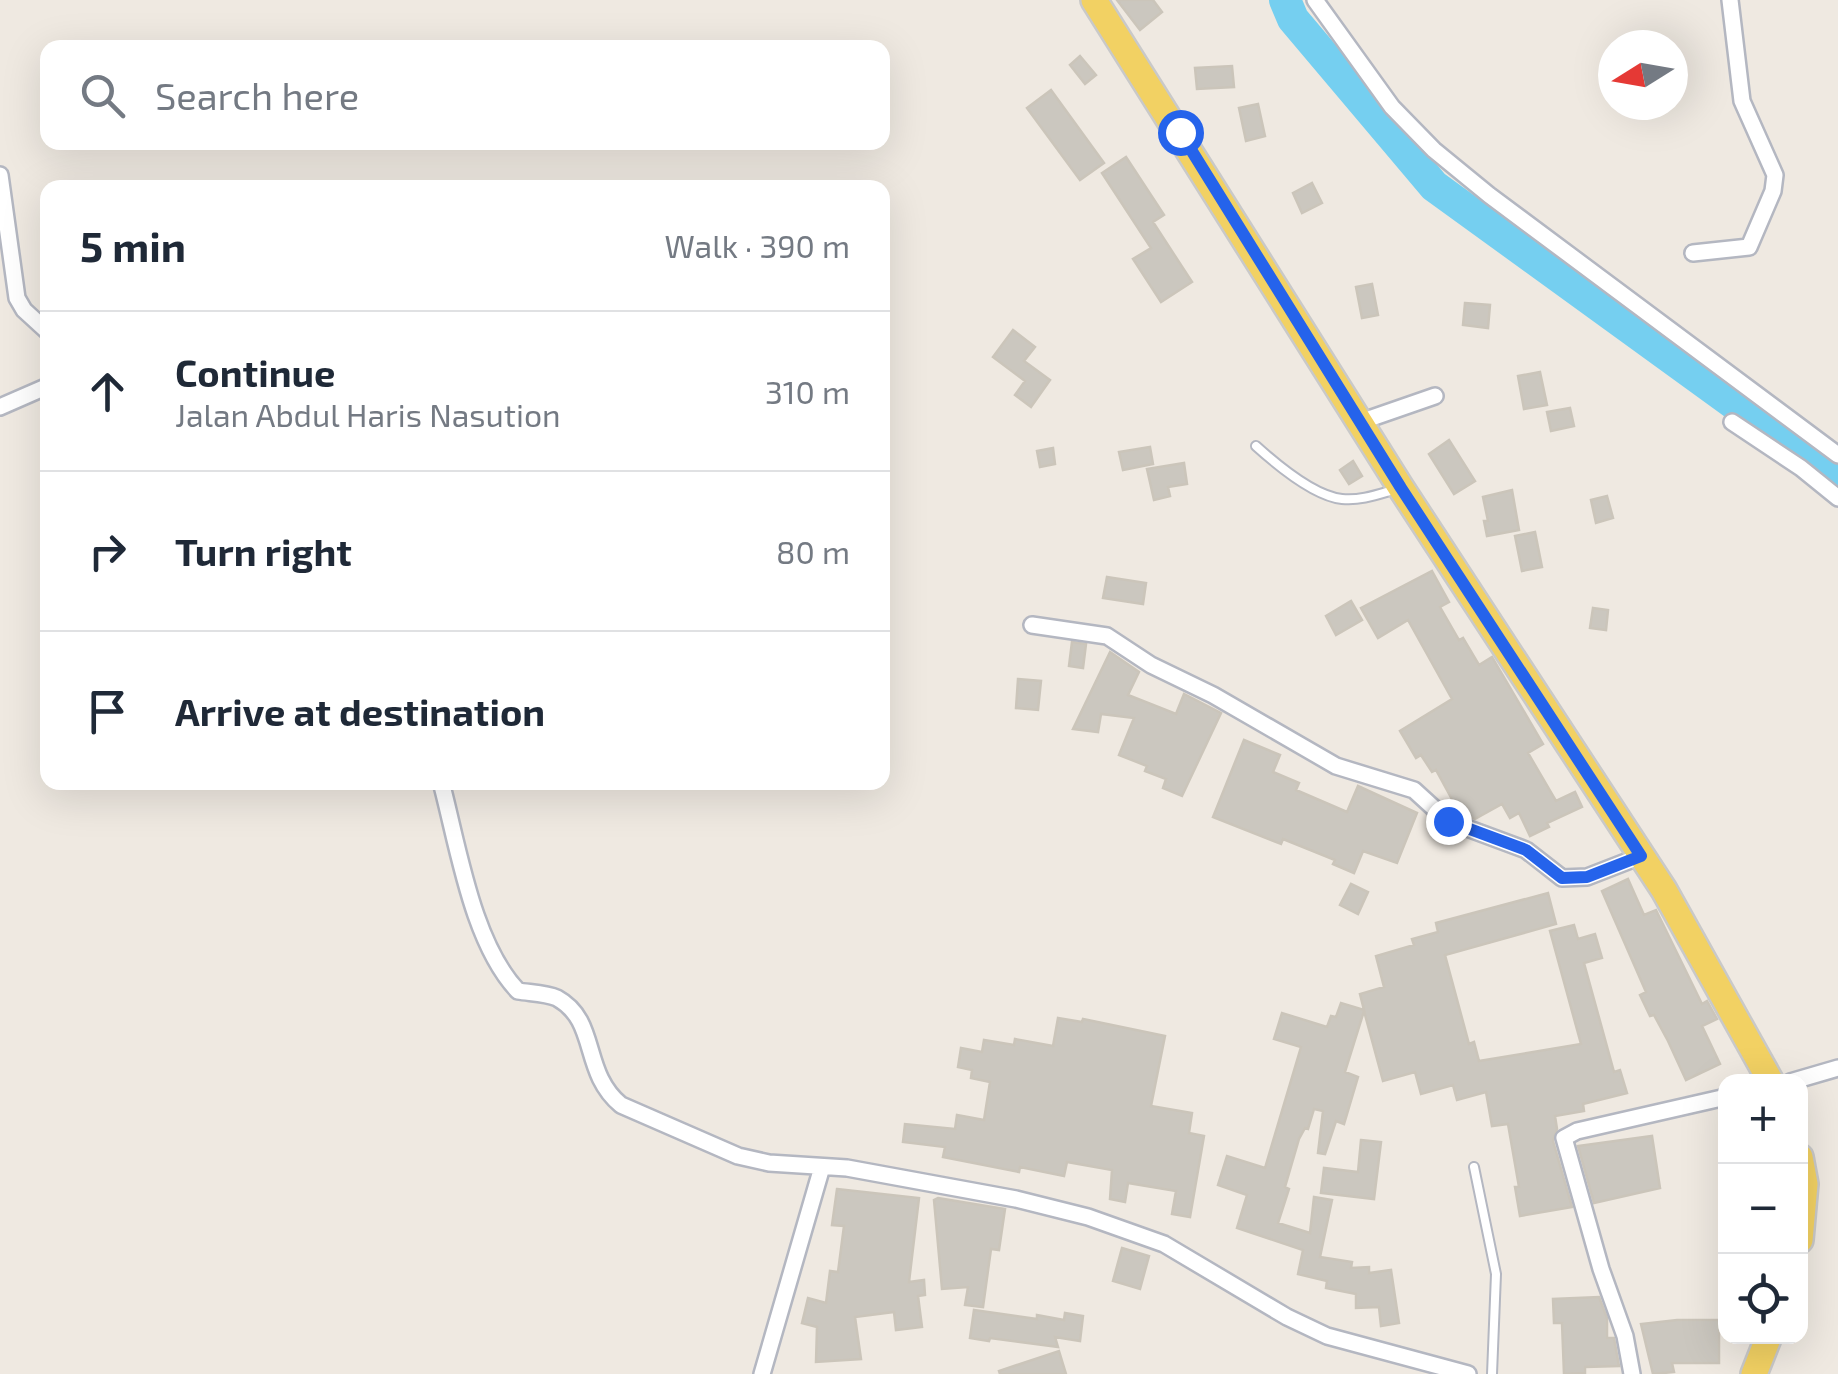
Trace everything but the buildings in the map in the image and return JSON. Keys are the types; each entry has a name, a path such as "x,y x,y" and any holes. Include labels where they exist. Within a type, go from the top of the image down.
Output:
{"main road":[{"path":"1094,0 1401,488 1664,890 1768,1074"},
{"path":"1754,1374 1765,1344"}],"street":[{"path":"1315,0 1392,107 1434,150 1544,237 1838,455"},
{"path":"1693,253 1749,247 1775,182 1774,168 1742,101 1730,0"},
{"path":"0,175 5,236 20,304 40,324"},
{"path":"0,407 40,390"},
{"path":"1360,422 1435,396"},
{"path":"1732,422 1838,498"},
{"path":"1032,625 1106,636 1151,666 1198,687 1336,766 1414,790 1448,821 1526,850 1562,878 1587,877 1641,856"},
{"path":"443,790 476,913 497,959 518,990 555,997 576,1015 594,1070 606,1092 621,1105 738,1156 770,1163 847,1168 1016,1199 1088,1217 1164,1244 1287,1317 1327,1336 1468,1374"},
{"path":"1808,1077 1838,1068"},
{"path":"1632,1374 1626,1336 1601,1270 1565,1136 1718,1099"},
{"path":"762,1374 822,1166"}],"lane":[{"path":"1256,446 1279,467 1341,500 1401,488"},
{"path":"1474,1166 1496,1274 1492,1374"}],"waterway":[{"path":"1285,0 1293,19 1434,186 1838,479"}],"route":[{"path":"1180,132 1401,488 1641,856 1587,877 1562,878 1526,850 1448,821"}]}
